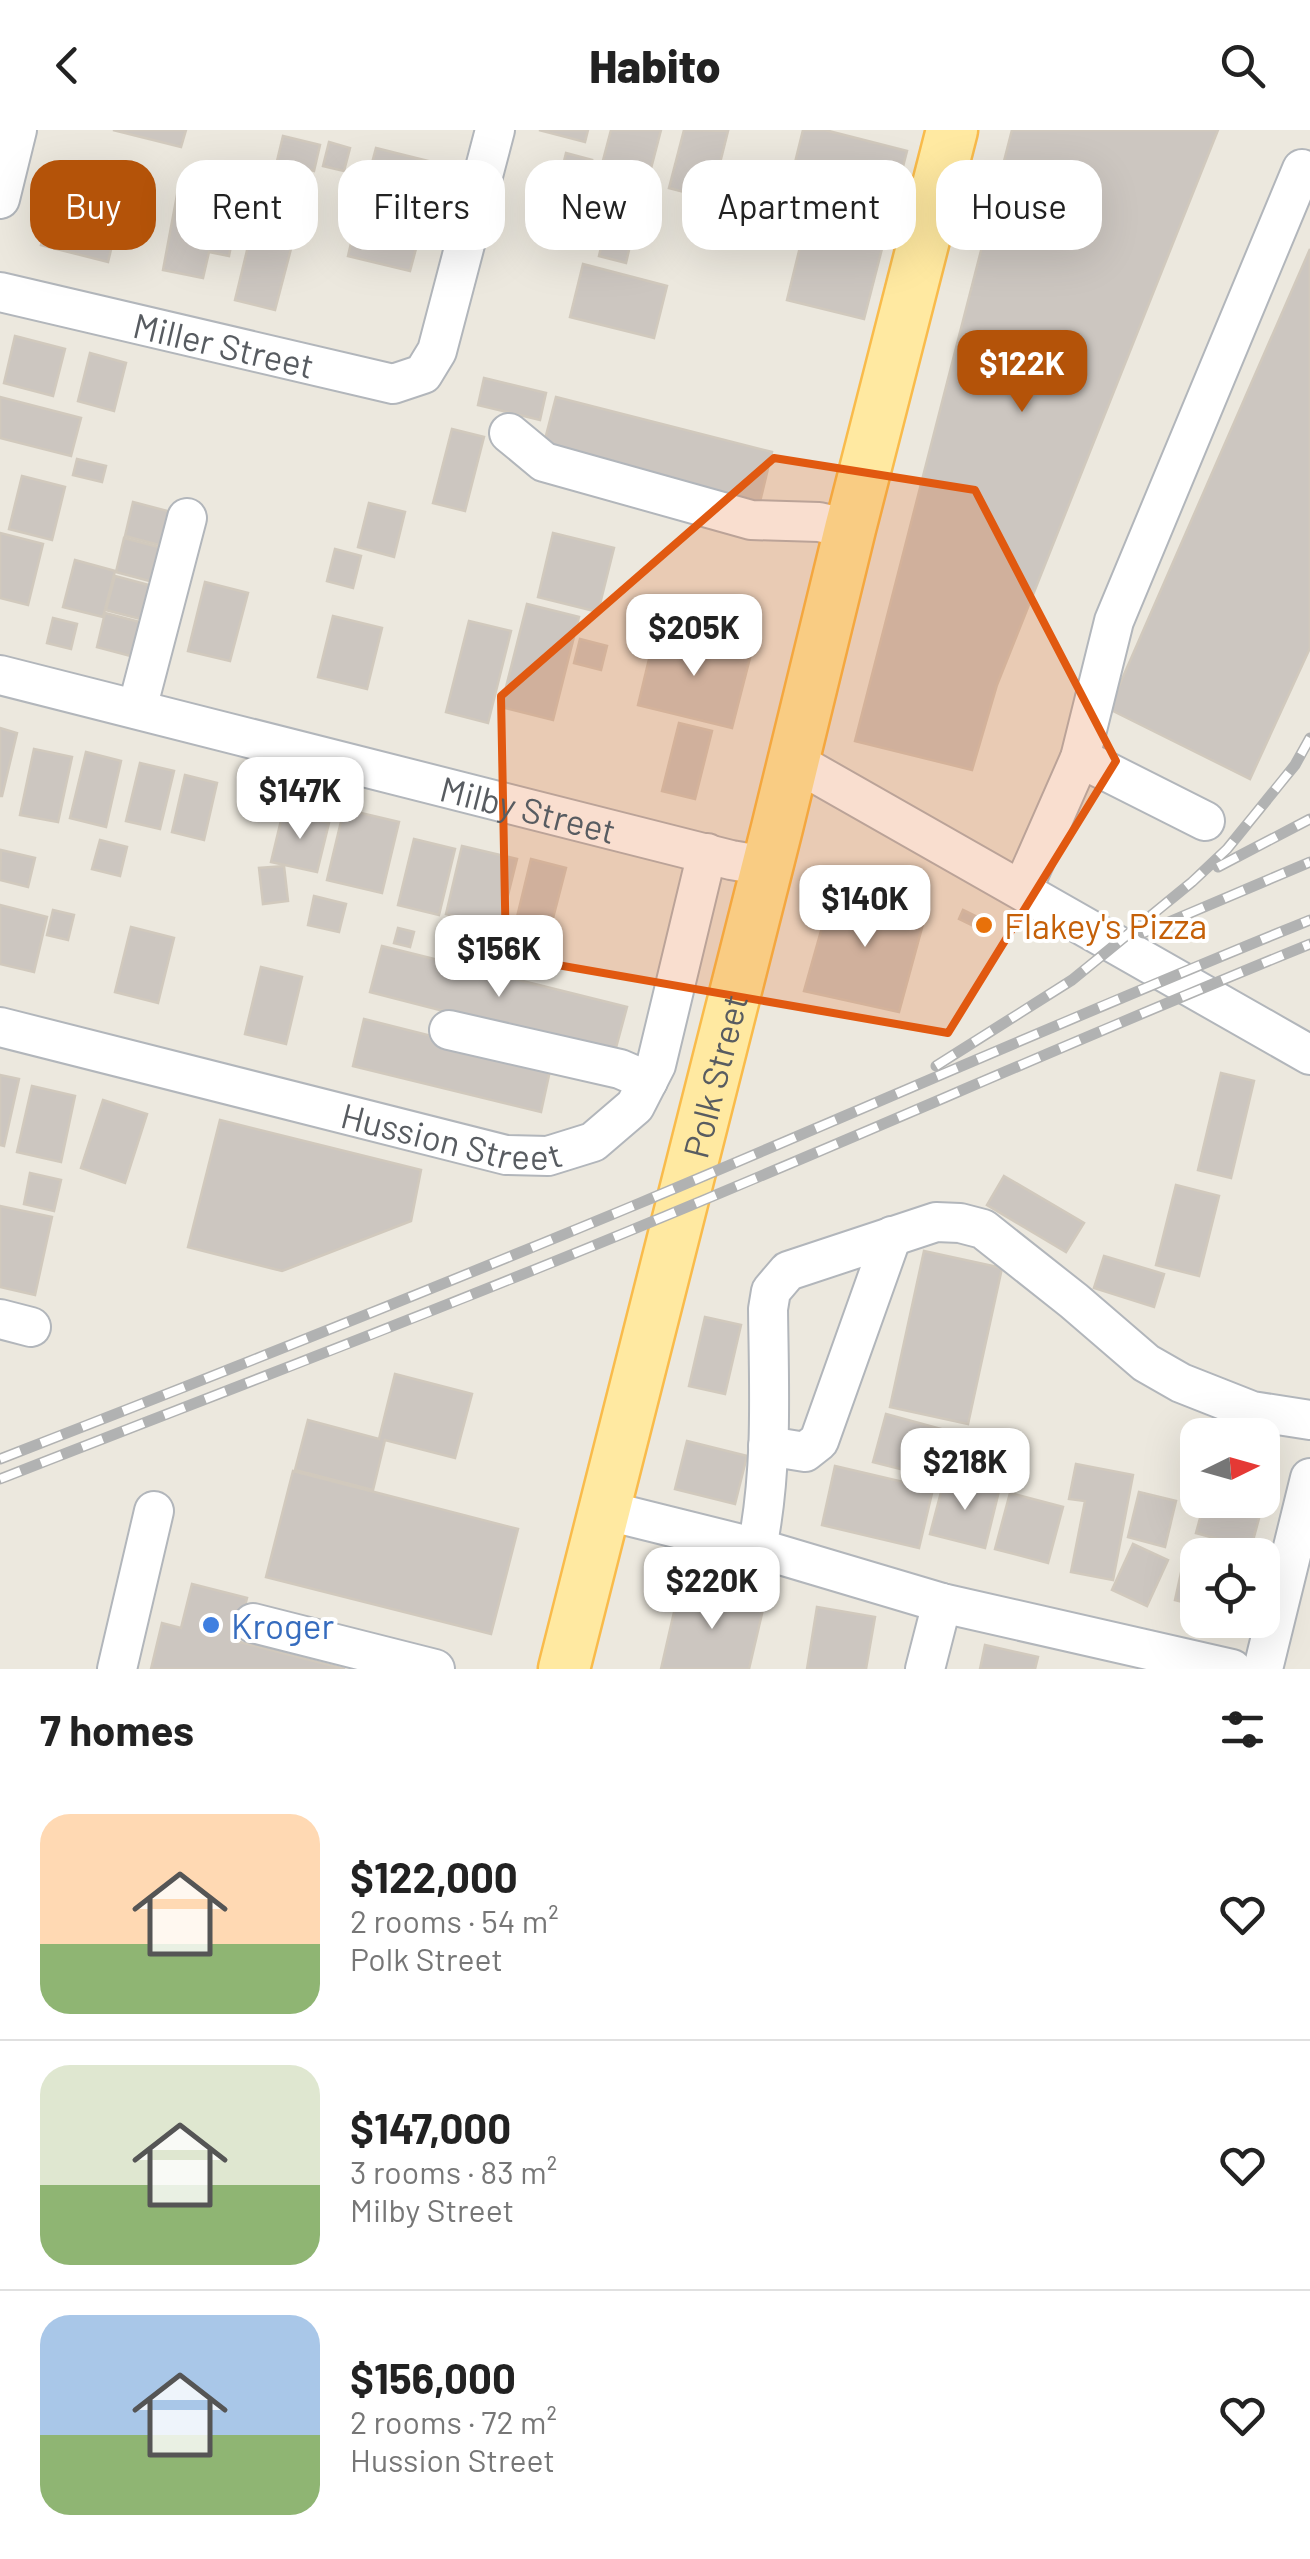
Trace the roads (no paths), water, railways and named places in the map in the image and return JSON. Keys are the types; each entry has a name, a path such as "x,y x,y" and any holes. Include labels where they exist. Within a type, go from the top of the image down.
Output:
{"main road":[{"name":"Polk Street","path":"564,1669 952,130"}],"street":[{"path":"0,199 17,130"},
{"name":"Miller Street","path":"0,292 392,384 423,374 437,352 495,130"},
{"path":"1022,890 1080,758 1114,621 1302,169"},
{"path":"509,433 544,462 751,520 819,522 850,529"},
{"path":"137,709 187,518"},
{"name":"Milby Street","path":"0,674 766,866"},
{"path":"1080,758 1206,821"},
{"path":"792,760 1310,1055"},
{"name":"Hussion Street","path":"0,1026 506,1156 548,1156 593,1142 635,1106 656,1066 707,853"},
{"path":"449,1030 620,1068 648,1081"},
{"path":"757,1548 765,1510 768,1309 772,1291 788,1271 936,1222 983,1229 1146,1363 1182,1383 1252,1411 1310,1420"},
{"path":"768,1446 805,1452 819,1441 892,1236"},
{"path":"1263,1669 1310,1478"},
{"path":"117,1669 154,1510"},
{"path":"604,1510 757,1548 942,1603 1232,1669"},
{"path":"925,1669 942,1603"},
{"path":"253,1622 435,1669"}],"railway":[{"path":"936,1066 1072,980 1192,882 1227,849 1295,765 1310,738"},
{"path":"1218,867 1310,819"},
{"path":"1143,933 1310,862"},
{"path":"0,1459 560,1236 1310,920"},
{"path":"0,1479 555,1261 1310,944"}],"place":[{"name":"Flakey's Pizza","path":"984,925"},
{"name":"Kroger","path":"211,1625"}]}
